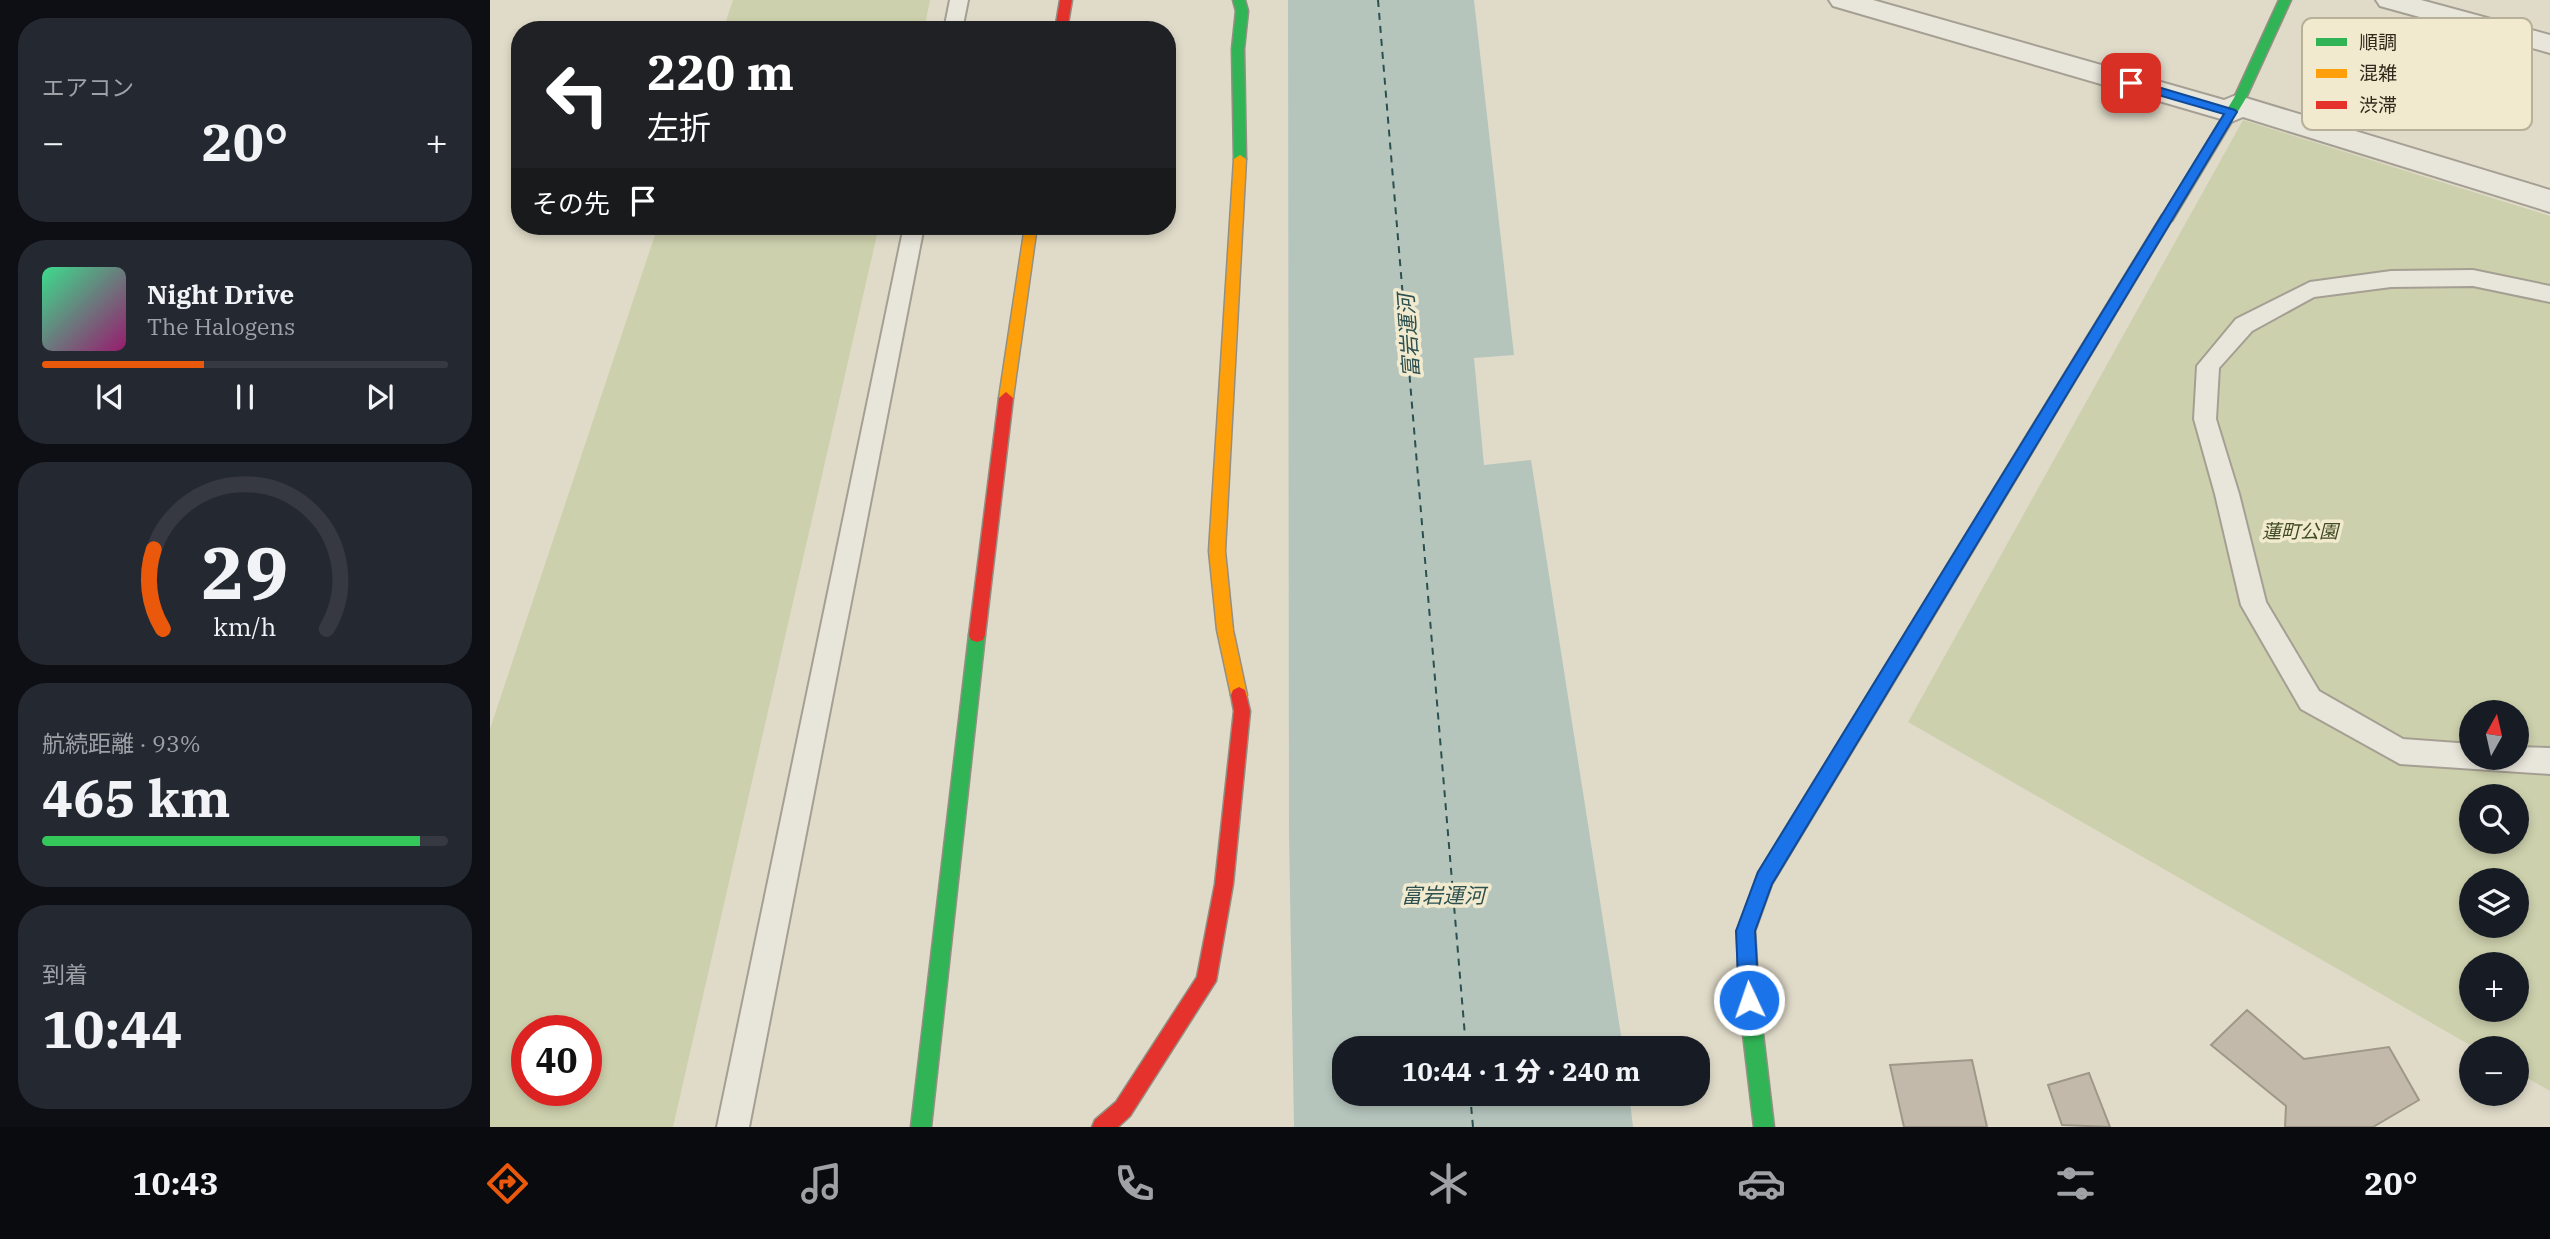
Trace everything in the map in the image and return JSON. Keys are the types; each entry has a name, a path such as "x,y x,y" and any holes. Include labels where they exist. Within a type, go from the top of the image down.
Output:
{"street":[{"path":"1062,21 1066,0"},
{"path":"1102,1127 1123,1109 1206,981 1224,884 1242,711 1226,631 1217,551 1240,167 1238,49 1242,11 1239,0"},
{"path":"1843,0 2302,128"},
{"path":"1764,1127 1749,1000 1746,931 1764,879 2233,108 2285,0"},
{"path":"2390,0 2455,18"},
{"path":"2532,39 2550,44"},
{"path":"2308,130 2550,201"},
{"path":"921,1127 997,456 1030,235"}],"lane":[{"path":"955,21 959,0"},
{"path":"733,1127 912,235"},
{"path":"2459,756 2400,751 2311,700 2254,605 2227,494 2205,419 2208,366 2244,325 2310,290 2391,279 2473,278 2550,294"},
{"path":"2529,760 2550,761"}],"green space":[{"path":"733,0 930,0 926,21 726,21"},
{"name":"蓮町公園","path":"2243,120 2550,216 2550,1091 2529,1079 2529,1036 2459,1036 2459,1039 1908,722"},
{"path":"655,235 877,235 673,1127 490,1127 490,729"}],"water":[{"name":"富岩運河","path":"1288,0 1474,0 1514,355 1474,358 1484,465 1531,460 1621,1036 1332,1036 1332,1106 1630,1106 1633,1127 1294,1127 1289,834"}],"building":[{"path":"2247,1010 2304,1059 2389,1047 2419,1100 2373,1127 2285,1127 2286,1106 2211,1045"},
{"path":"1972,1060 1987,1127 1904,1127 1890,1065"},
{"path":"2089,1073 2110,1127 2062,1125 2048,1085"}],"ferry route":[{"path":"1378,0 1465,1036"},
{"path":"1471,1106 1473,1127"}],"traffic: fast":[{"path":"1239,0 1242,11 1238,49 1240,159"},
{"path":"2167,218 2240,98 2285,0"},
{"path":"1764,1127 1749,1000 1746,931 1764,879 1915,632"},
{"path":"921,1127 977,635"}],"traffic: slow":[{"path":"1239,695 1225,630 1217,551 1240,159"},
{"path":"1006,398 1030,235"}],"traffic: jam":[{"path":"1062,21 1066,0"},
{"path":"1915,632 2167,218"},
{"path":"977,635 1006,398"},
{"path":"1102,1127 1123,1109 1206,981 1224,884 1242,711 1239,695"}],"route":[{"path":"1749,1000 1746,931 1764,879 2231,112 2131,83"}]}
